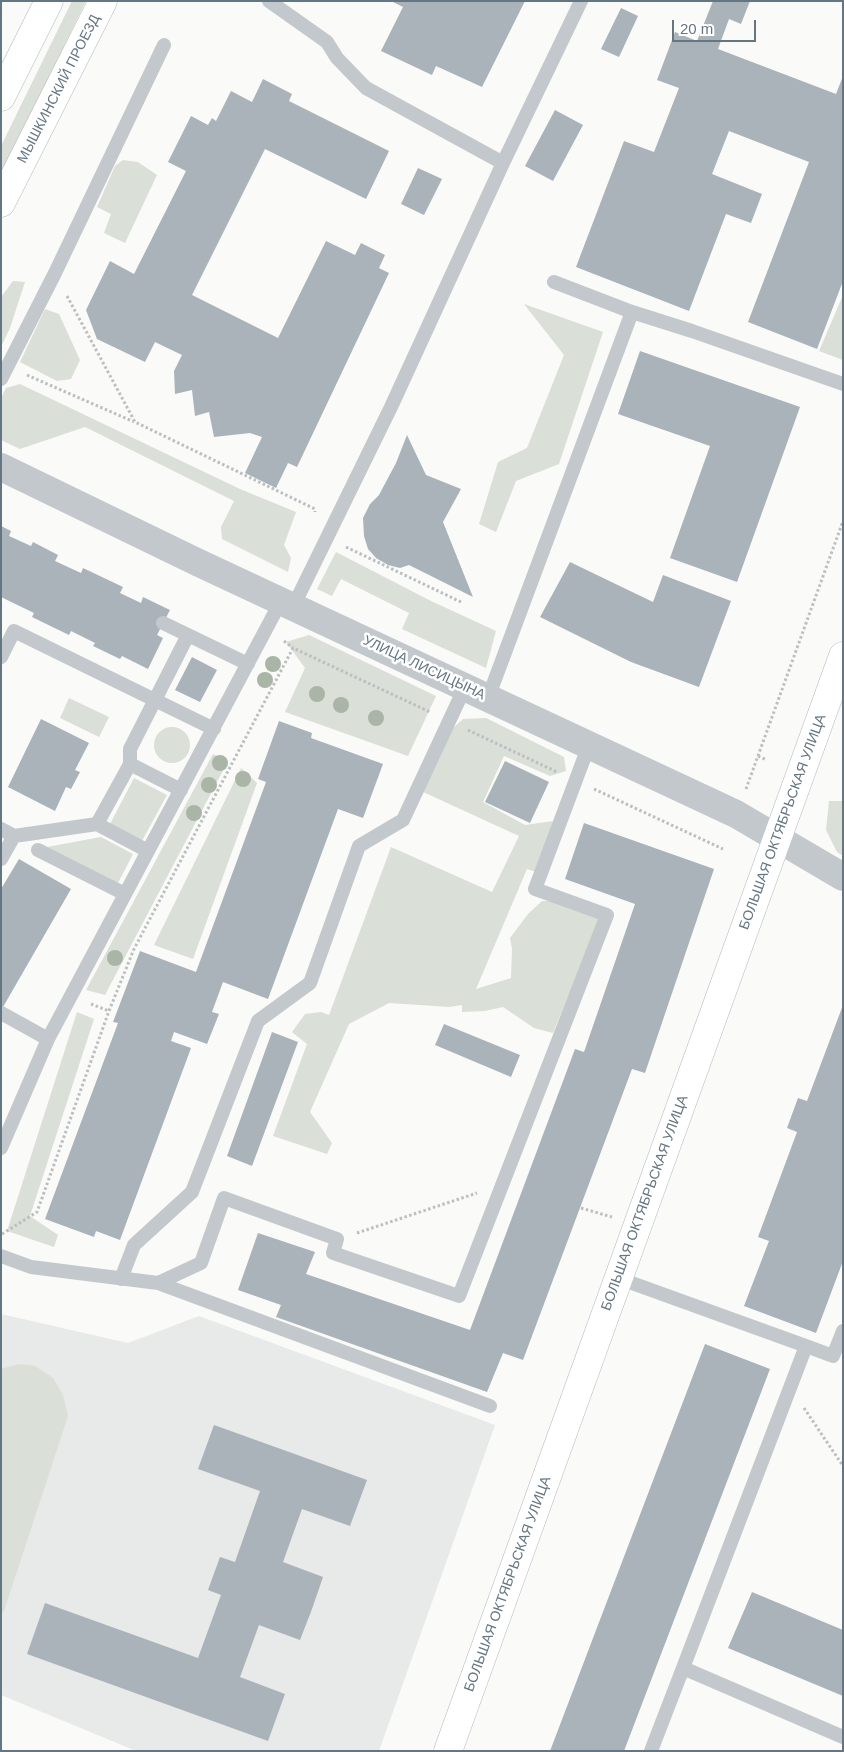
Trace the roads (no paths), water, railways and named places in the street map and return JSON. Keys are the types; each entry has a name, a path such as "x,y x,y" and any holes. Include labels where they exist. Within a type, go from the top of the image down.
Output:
{"main road":[{"path":"1,98 49,1"},
{"name":"МЫШКИНСКИЙ ПРОЕЗД","path":"1,203 103,1"},
{"name":"БОЛЬШАЯ ОКТЯБРЬСКАЯ УЛИЦА","path":"448,1751 843,656"}],"street":[{"name":"УЛИЦА ЛИСИЦЫНА","path":"1,467 287,604 736,814 843,877"}],"lane":[{"path":"269,1 326,42 336,58 366,88 503,163"},
{"path":"1,1148 48,1039 125,894 248,664 327,538 391,407 503,163 581,1"},
{"path":"4,373 164,45"},
{"path":"554,282 632,312 843,384"},
{"path":"121,1278 134,1245 192,1192 258,1021 310,983 359,846 403,820 448,721 476,693 632,312"},
{"path":"163,623 248,664"},
{"path":"1,657 14,631 214,729"},
{"path":"97,824 130,764 130,749 188,635"},
{"path":"158,1283 201,1263 224,1198 338,1239 333,1253 459,1296 607,915 534,889 589,746"},
{"path":"130,764 181,790"},
{"path":"1,829 14,836 97,824 148,851"},
{"path":"1,859 14,836"},
{"path":"38,850 125,894"},
{"path":"1,1014 48,1039"},
{"path":"1,1256 31,1267 158,1283 490,1406"},
{"path":"618,1278 833,1356 843,1331"},
{"path":"651,1751 806,1346"},
{"path":"683,1668 843,1737"}]}
